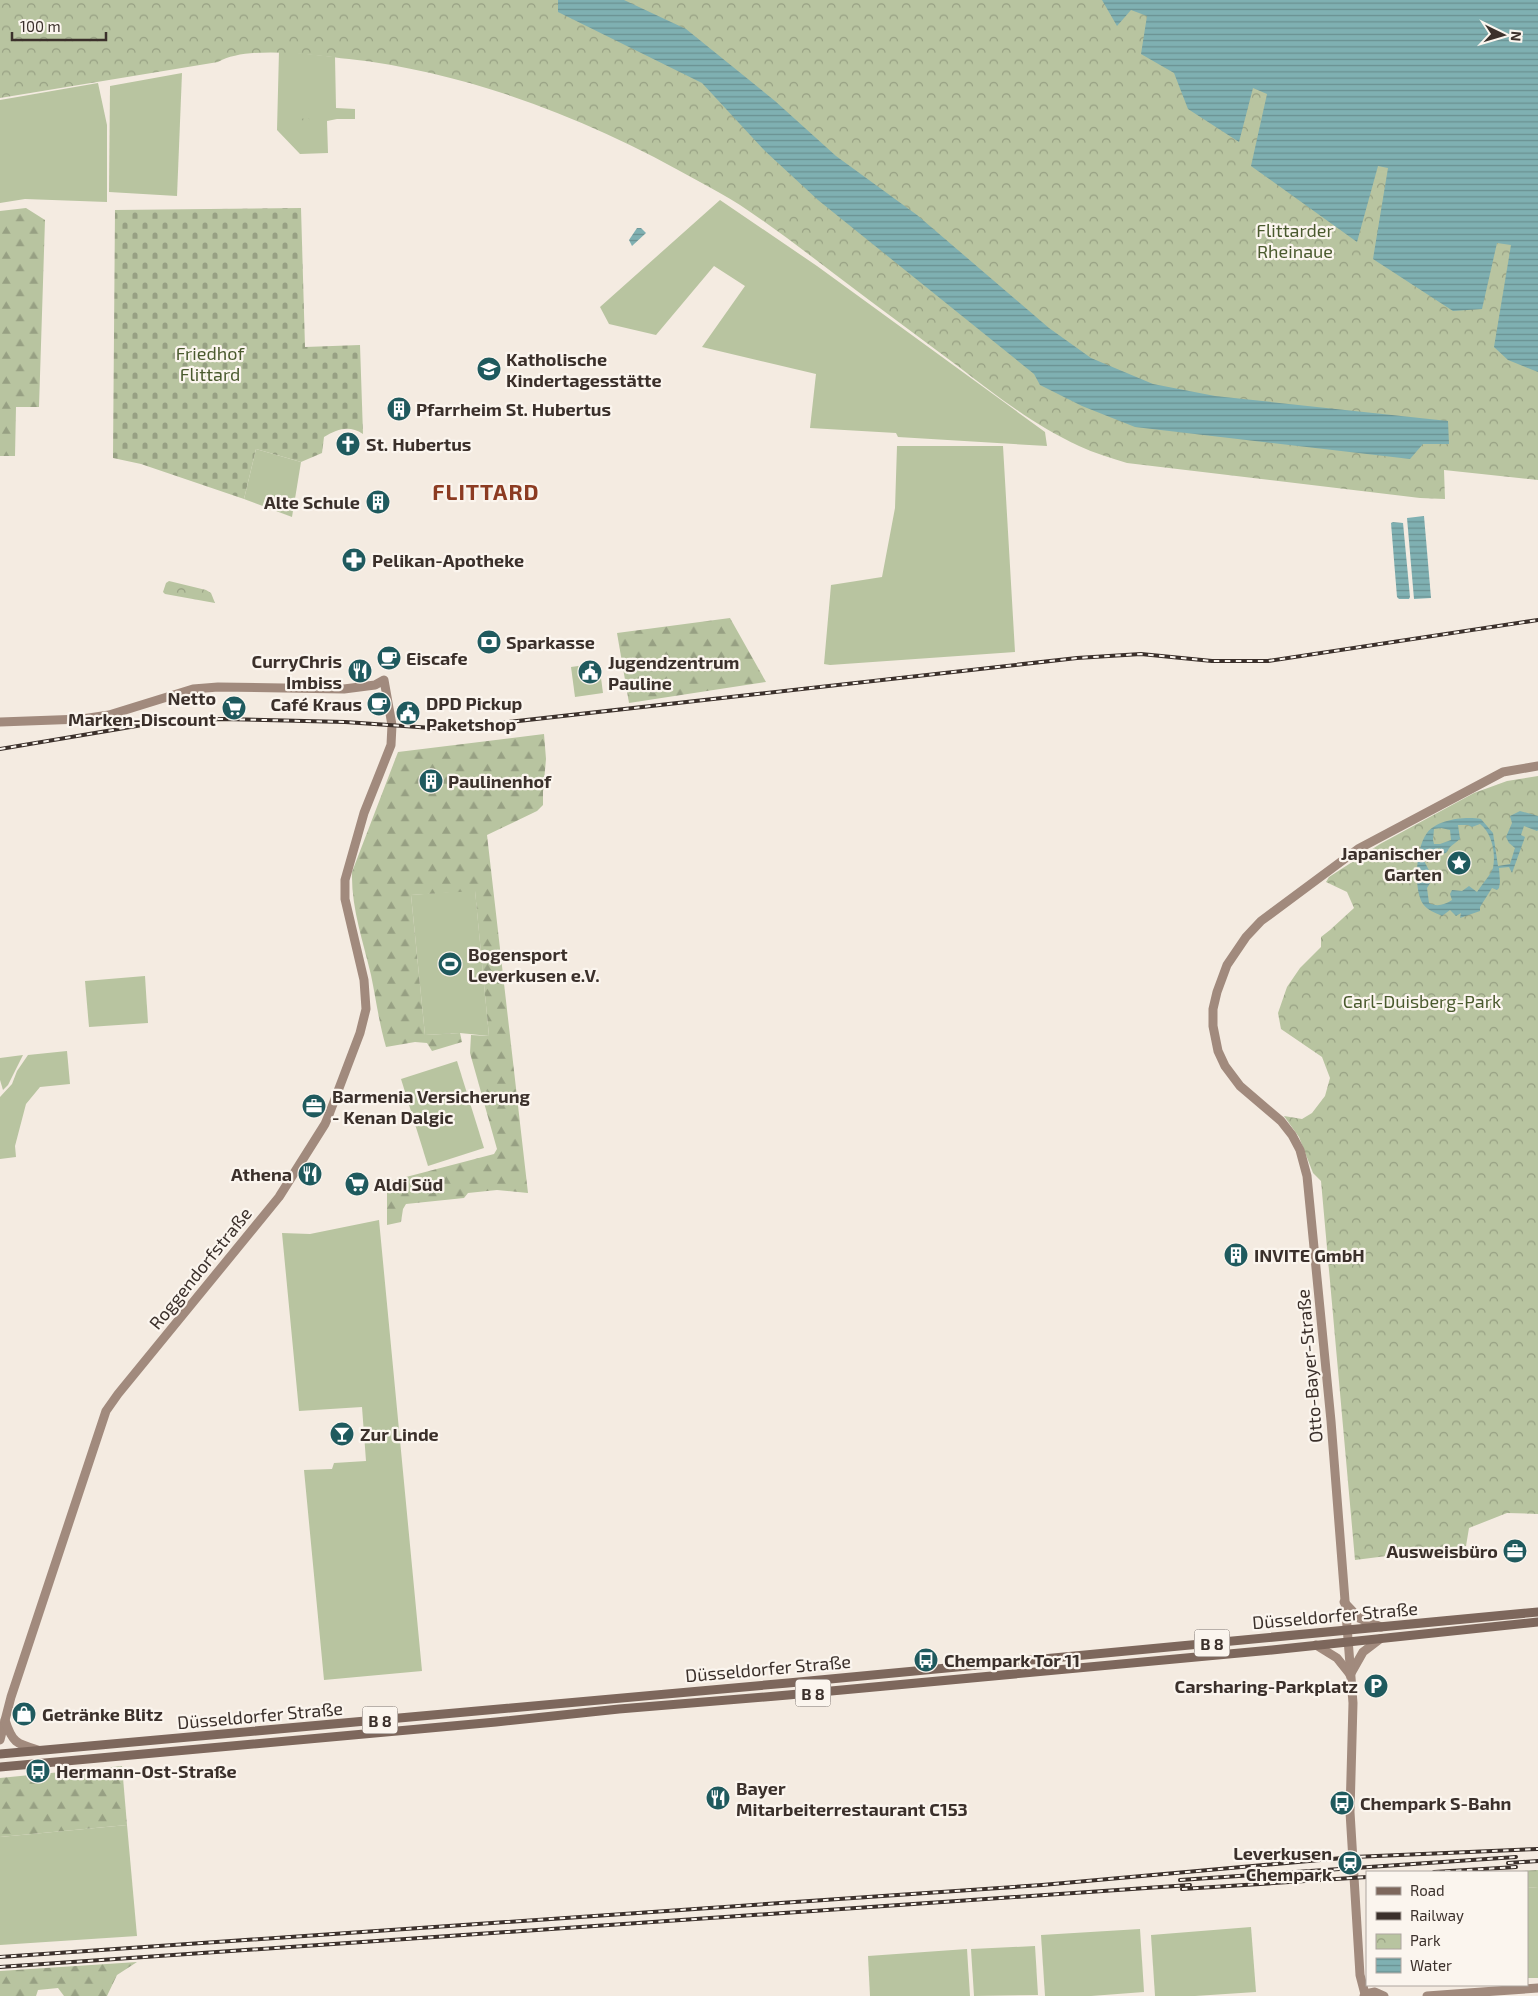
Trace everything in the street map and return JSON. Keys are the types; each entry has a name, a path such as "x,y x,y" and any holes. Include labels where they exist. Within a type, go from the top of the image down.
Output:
{"main road":[{"name":"Düsseldorfer Straße","path":"0,1754 1538,1612"},
{"name":"Düsseldorfer Straße","path":"0,1767 1380,1639 1538,1622"},
{"path":"972,1664 973,1677"},
{"path":"642,1696 644,1708"}],"street":[{"name":"Roggendorfstraße","path":"0,722 109,715 193,689 227,687 344,689 374,685 384,680 392,726 391,745 364,813 345,880 345,899 366,998 364,1021 351,1061 325,1124 279,1197 106,1411 13,1689 0,1740"},
{"name":"Otto-Bayer-Straße","path":"1365,1995 1360,1975 1350,1820 1354,1727 1330,1421 1306,1167 1300,1150 1287,1127 1240,1086 1225,1066 1218,1051 1214,1034 1214,1000 1233,955 1253,929 1270,914 1358,849 1503,772 1538,766"},
{"path":"1484,781 1538,772"},
{"path":"1344,1602 1359,1618 1380,1627"},
{"path":"1316,1645 1337,1658 1350,1675 1363,1652 1380,1639"},
{"path":"5,1719 9,1734 14,1742 39,1751"},
{"path":"1427,1996 1538,1988"},
{"path":"1365,1995 1375,1992 1384,1996"}],"green space":[{"name":"Flittarder Rheinaue","path":"0,0 1369,0 1538,105 1538,480 1444,470 1445,499 1420,498 1127,463 1085,449 1047,429 1017,410 757,216 735,202 659,160 575,120 486,88 441,76 349,59 282,53 246,54 218,62 0,98"},
{"path":"279,51 335,57 336,108 355,109 355,119 327,121 328,153 300,154 277,130"},
{"path":"182,73 177,196 109,192 110,86"},
{"path":"98,83 107,125 107,202 25,199 0,203 0,100"},
{"path":"309,118 310,132 299,133 298,119"},
{"path":"720,200 817,266 1045,432 1047,446 898,437 896,433 810,428 816,374 702,347 745,286 714,266 656,335 609,324 600,307"},
{"path":"26,208 45,220 39,407 16,407 15,456 0,456 0,211"},
{"name":"Friedhof Flittard","path":"301,208 305,347 360,345 363,434 348,429 334,432 324,437 322,453 301,462 256,449 244,499 141,464 113,458 115,210"},
{"path":"897,446 1003,446 1015,652 824,664 831,585 882,577 895,508"},
{"path":"256,449 301,462 292,517 244,499"},
{"path":"169,581 206,590 211,593 215,603 165,594 163,592 166,583"},
{"path":"730,618 766,682 629,703 617,633"},
{"path":"599,663 603,693 575,697 571,667"},
{"path":"544,734 546,759 543,805 537,811 487,835 528,1193 497,1190 468,1193 464,1198 406,1204 403,1209 401,1222 387,1225 387,1182 494,1154 497,1149 470,1053 471,1035 489,1036 475,891 411,895 425,1035 460,1033 462,1042 432,1051 427,1043 415,1042 386,1047 355,911 352,872 398,752"},
{"name":"Carl-Duisberg-Park","path":"1538,776 1538,1514 1507,1513 1469,1528 1466,1546 1355,1560 1321,1181 1313,1173 1299,1137 1284,1116 1302,1119 1312,1113 1325,1096 1330,1078 1322,1057 1281,1029 1278,1013 1287,987 1300,968 1321,947 1321,937 1354,908 1347,892 1326,882 1329,877 1380,844 1474,793 1507,781"},
{"name":"Bogensport Leverkusen e.V.","path":"475,890 489,1036 460,1033 425,1035 411,895"},
{"path":"145,976 148,1023 89,1027 85,981"},
{"path":"67,1051 70,1084 40,1087 26,1104 15,1146 16,1157 0,1159 0,1097 12,1084 17,1071 28,1055"},
{"path":"23,1055 8,1085 3,1090 0,1080 0,1058"},
{"path":"457,1061 484,1148 428,1166 401,1079"},
{"path":"379,1220 422,1671 324,1680 304,1470 332,1469 334,1463 366,1461 362,1407 299,1411 282,1233 310,1234"},
{"path":"122,1766 127,1825 0,1837 0,1778"},
{"path":"127,1825 137,1936 0,1945 0,1837"},
{"path":"1538,1870 1538,1887 1528,1888 1528,1871 1520,1871"},
{"path":"1538,1887 1538,1978 1528,1978 1528,1888"},
{"path":"1251,1927 1256,1992 1195,1996 1155,1996 1151,1935"},
{"path":"1140,1929 1144,1992 1091,1996 1045,1996 1041,1935"},
{"path":"1035,1946 1038,1995 974,1996 971,1949"},
{"path":"967,1949 970,1996 870,1996 868,1956"},
{"path":"137,1962 117,1975 107,1996 64,1996 58,1988 38,1990 36,1996 0,1996 0,1971"}],"water":[{"path":"558,0 624,0 686,29 775,101 836,156 917,215 1049,328 1091,358 1153,384 1215,396 1448,421 1449,444 1423,444 1410,459 1135,427 1082,406 1040,385 1034,374 818,200 765,151 702,83 558,12"},
{"path":"1102,0 1538,0 1538,372 1508,360 1494,347 1511,245 1497,243 1482,309 1453,311 1373,259 1388,168 1378,166 1357,242 1251,166 1267,94 1253,88 1239,142 1188,109 1174,73 1141,54 1147,16 1131,10 1117,26"},
{"path":"637,228 641,228 646,233 632,246 629,240"},
{"path":"1424,516 1431,598 1414,599 1407,518"},
{"path":"1391,523 1403,523 1409,599 1399,599 1397,597"},
{"path":"1520,811 1538,816 1538,830 1524,826 1521,835 1525,837 1512,873 1509,867 1499,868 1499,888 1497,890 1492,888 1480,907 1480,911 1460,918 1461,913 1456,916 1450,910 1442,916 1425,906 1418,889 1417,868 1420,848 1427,833 1438,824 1452,820 1481,819 1493,833 1498,866 1510,864 1515,848 1506,837 1512,823 1510,816","holes":["1480,824 1488,833 1492,844 1494,862 1490,873 1477,892 1469,886 1462,891 1452,890 1450,894 1452,900 1446,903 1440,905 1429,903 1427,888 1432,880 1424,861 1430,853 1437,849 1440,848 1439,854 1446,853 1460,839 1458,825 1472,827","1434,829 1450,830 1451,840 1434,844"]}],"railway":[{"path":"0,749 172,720 223,719 345,722 447,729 1077,658 1141,654 1212,661 1268,661 1538,620"},
{"path":"0,1957 1042,1885 1354,1857 1538,1849"},
{"path":"1180,1880 1516,1857"},
{"path":"1508,1863 1538,1861"},
{"path":"1450,1871 1516,1867"},
{"path":"1182,1889 1366,1877"},
{"path":"0,1967 1190,1885"}],"place":[{"name":"Katholische Kindertagesstätte","path":"489,369"},
{"name":"Pfarrheim St. Hubertus","path":"399,409"},
{"name":"St. Hubertus","path":"348,444"},
{"name":"Alte Schule","path":"378,502"},
{"name":"Pelikan-Apotheke","path":"354,560"},
{"name":"Sparkasse","path":"489,642"},
{"name":"Eiscafe","path":"389,658"},
{"name":"CurryChris Imbiss","path":"360,671"},
{"name":"Jugendzentrum Pauline","path":"590,672"},
{"name":"Café Kraus","path":"379,704"},
{"name":"Netto Marken-Discount","path":"234,708"},
{"name":"DPD Pickup Paketshop","path":"408,713"},
{"name":"Paulinenhof","path":"431,781"},
{"name":"Japanischer Garten","path":"1459,863"},
{"name":"Bogensport Leverkusen e.V.","path":"450,964"},
{"name":"Barmenia Versicherung - Kenan Dalgic","path":"314,1106"},
{"name":"Athena","path":"310,1174"},
{"name":"Aldi Süd","path":"357,1184"},
{"name":"INVITE GmbH","path":"1236,1255"},
{"name":"Zur Linde","path":"342,1434"},
{"name":"Ausweisbüro","path":"1515,1551"},
{"name":"Chempark Tor 11","path":"926,1660"},
{"name":"Carsharing-Parkplatz","path":"1376,1686"},
{"name":"Getränke Blitz","path":"24,1714"},
{"name":"Hermann-Ost-Straße","path":"38,1771"},
{"name":"Bayer Mitarbeiterrestaurant C153","path":"718,1798"},
{"name":"Chempark S-Bahn","path":"1342,1803"},
{"name":"Leverkusen Chempark","path":"1350,1863"}],"district":[{"name":"FLITTARD","path":"486,491"}]}
